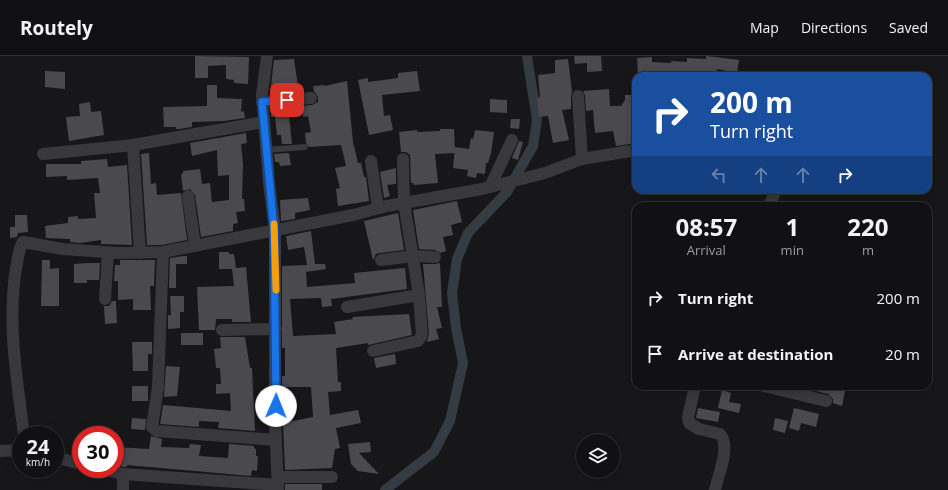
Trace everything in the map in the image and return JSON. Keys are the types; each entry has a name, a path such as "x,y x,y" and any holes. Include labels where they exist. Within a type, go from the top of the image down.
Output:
{"street":[{"path":"267,56 264,71 262,102 274,230 276,440 278,484"},
{"path":"578,96 582,159"},
{"path":"262,102 311,98"},
{"path":"43,154 133,145 264,122"},
{"path":"490,187 512,140"},
{"path":"133,145 140,253"},
{"path":"23,426 11,318 13,288 21,244 23,242 62,249 108,253 163,252 353,215 378,208 490,187 504,182 545,173 582,159 632,151"},
{"path":"373,351 420,340 422,335 420,295 404,203 403,159"},
{"path":"371,161 378,208"},
{"path":"188,196 194,246"},
{"path":"163,252 158,387 152,427 157,431 276,440"},
{"path":"105,299 108,253"},
{"path":"381,260 414,256 435,257"},
{"path":"348,307 420,295"},
{"path":"222,330 276,329"},
{"path":"694,390 688,417 689,423 699,429 720,434 724,440 724,448 715,490"},
{"path":"781,390 826,401"},
{"path":"0,451 12,450"},
{"path":"124,474 278,484 332,477"},
{"path":"123,478 123,490"}],"lane":[{"path":"266,150 305,147"}],"building":[{"path":"195,56 249,57 248,84 234,83 234,80 226,79 226,65 208,66 208,78 195,78"},
{"path":"574,56 601,56 602,71 587,72 587,63 575,64"},
{"path":"706,56 739,60 737,72 717,69 717,72 638,72 637,58 652,57 652,62 671,63 671,61 687,62 687,58 706,59"},
{"path":"294,59 298,86 284,87 283,93 270,94 274,60"},
{"path":"568,59 572,92 571,109 562,110 569,140 553,143 548,116 539,117 537,98 540,97 538,75 555,73 555,60"},
{"path":"45,71 65,72 65,89 45,87"},
{"path":"417,71 420,91 382,95 384,116 390,115 393,130 369,135 358,80 368,78 368,82 398,78 398,73"},
{"path":"347,81 353,142 358,163 361,163 364,177 366,177 369,201 338,206 336,189 340,188 335,168 346,166 341,145 309,147 306,143 305,133 311,132 308,116 303,117 302,106 312,105 318,102 318,97 313,86 325,86"},
{"path":"207,85 217,85 217,98 242,99 241,112 244,111 245,118 224,121 192,122 192,127 179,129 176,129 176,127 164,127 163,107 207,106"},
{"path":"609,89 610,106 621,106 625,100 625,95 632,95 632,144 616,146 613,131 595,133 593,110 586,111 585,96 583,91"},
{"path":"490,99 507,100 507,113 490,112"},
{"path":"90,102 91,112 101,111 104,135 69,141 66,117 80,116 79,104"},
{"path":"288,107 292,144 282,144 281,135 277,135 275,117 271,117 271,109"},
{"path":"511,119 520,119 519,129 510,128"},
{"path":"440,129 454,129 455,153 435,154 438,183 414,185 411,183 410,155 406,152 401,152 399,132 417,130 418,132 440,131"},
{"path":"475,130 494,132 491,153 488,163 486,163 485,174 477,173 476,178 467,176 468,170 453,168 455,147 469,149 471,138 473,139"},
{"path":"246,133 247,143 241,144 243,164 242,199 244,199 245,211 236,212 238,223 233,224 233,231 201,237 195,195 190,189 183,191 181,174 183,174 183,171 200,169 202,184 210,183 212,202 229,200 229,175 218,176 217,150 192,156 190,143"},
{"path":"519,141 523,142 518,160 512,158"},
{"path":"149,153 151,184 156,183 157,195 181,193 187,240 162,245 147,245 141,154"},
{"path":"289,153 291,165 280,166 279,162 275,162 274,154"},
{"path":"107,159 108,167 127,165 132,245 101,244 101,240 80,243 70,242 70,239 46,238 45,226 68,223 68,217 78,216 78,219 96,218 94,193 100,193 98,178 67,180 67,176 46,177 46,164 81,164 81,161"},
{"path":"396,168 396,184 387,185 390,196 384,198 380,172"},
{"path":"308,198 310,210 295,213 295,219 281,221 280,200"},
{"path":"457,201 462,222 451,225 453,235 443,237 446,251 441,253 435,250 419,249 413,210"},
{"path":"398,213 404,250 376,254 373,260 364,221"},
{"path":"15,215 27,215 28,232 18,233 17,237 10,238 10,227 15,227"},
{"path":"311,231 315,264 325,264 326,269 306,272 307,287 355,283 354,273 405,268 407,289 331,299 332,306 322,307 321,298 290,299 293,336 336,334 334,322 353,319 352,317 409,314 412,335 368,345 368,343 336,348 338,382 341,382 341,391 328,392 330,415 358,410 361,423 336,428 340,448 335,449 332,468 285,470 283,423 313,417 311,387 282,387 282,376 285,376 285,348 282,348 282,266 307,265 304,247 288,250 286,236"},
{"path":"219,252 229,252 229,254 234,254 236,268 246,267 251,322 232,322 232,319 216,319 215,330 199,330 197,287 234,286 232,269 219,269"},
{"path":"187,256 187,264 176,264 176,288 169,288 170,258"},
{"path":"42,260 50,260 50,269 59,268 59,306 41,306"},
{"path":"120,260 155,260 154,286 150,286 151,310 133,310 133,299 118,300 118,281 114,281 115,265 120,265"},
{"path":"100,263 99,280 87,280 87,283 74,283 74,264"},
{"path":"440,263 442,307 437,307 442,328 436,329 439,339 427,342 429,334 423,264"},
{"path":"170,296 184,296 184,312 180,312 180,328 168,329 168,315 171,315"},
{"path":"112,301 116,301 117,323 105,324 104,306 109,306"},
{"path":"181,333 203,333 203,345 181,345"},
{"path":"220,337 245,337 250,368 252,368 255,431 218,428 219,422 199,421 199,427 160,424 163,405 231,411 230,393 216,394 216,384 221,384 220,368 216,368 214,349 221,348"},
{"path":"132,342 152,342 152,354 148,354 148,371 133,371"},
{"path":"395,354 396,364 376,368 374,358"},
{"path":"166,366 180,367 177,396 164,397"},
{"path":"132,386 148,386 148,401 132,401"},
{"path":"722,390 731,393 729,402 741,404 739,413 718,408"},
{"path":"812,390 845,390 842,406 833,403 833,399 828,394"},
{"path":"698,408 720,412 718,422 696,418"},
{"path":"794,408 819,414 816,427 801,423 799,431 789,428"},
{"path":"132,418 146,419 145,430 131,429"},
{"path":"775,418 788,421 785,433 773,430"},
{"path":"151,436 162,439 161,447 189,448 190,444 201,445 199,456 228,458 229,444 254,446 256,449 256,456 258,456 257,471 252,470 251,476 127,465 127,467 124,467 124,448 149,449"},
{"path":"370,442 371,452 359,453 379,474 358,471 351,464 348,444"},
{"path":"285,484 322,484 322,490 285,490"}],"waterway":[{"path":"385,490 434,452 450,421 463,363 456,328 452,293 457,259 468,233 507,192 533,146 537,120 527,56"}],"slow traffic":[{"path":"274,224 276,290"}],"route":[{"path":"276,406 276,281 274,230 262,102 287,100"}]}
